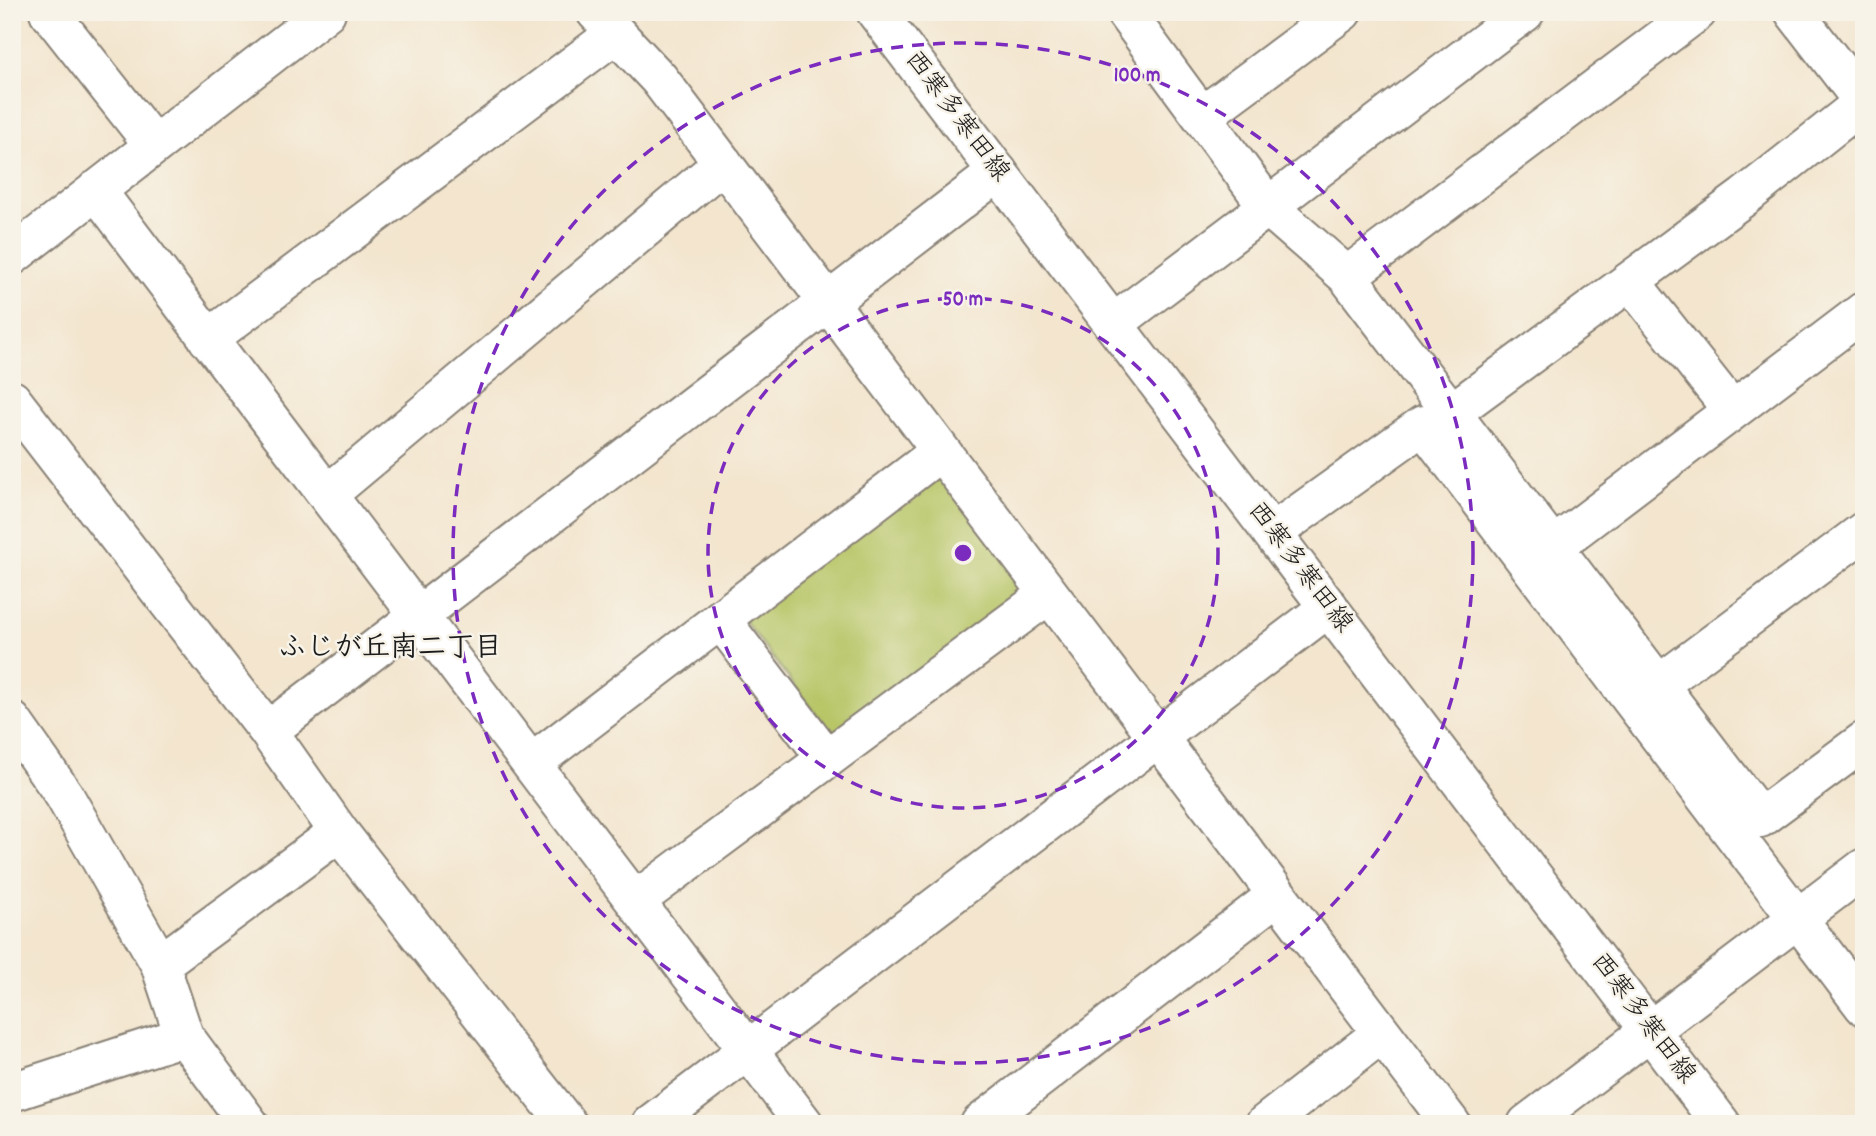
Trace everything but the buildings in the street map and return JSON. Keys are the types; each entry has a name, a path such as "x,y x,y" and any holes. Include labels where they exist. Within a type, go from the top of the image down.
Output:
{"street":[{"path":"50,12 153,144"},
{"path":"12,256 153,144 327,12"},
{"name":"西寒多寒田線","path":"876,12 1721,1124"},
{"path":"1125,12 1269,208 1347,276 1760,818 1864,740"},
{"path":"1202,116 1342,12"},
{"path":"1113,324 1525,12"},
{"path":"1347,276 1697,12"},
{"path":"1451,413 1864,103 1794,12"},
{"path":"208,339 605,23 659,79 1451,1124"},
{"path":"327,495 723,163"},
{"path":"268,732 998,172"},
{"path":"96,190 804,1124"},
{"path":"1630,281 1732,410"},
{"path":"1554,546 1864,311"},
{"path":"12,400 268,732 339,832 567,1124"},
{"path":"1272,533 1423,425 1864,1006"},
{"path":"531,764 941,452"},
{"path":"1657,686 1864,531"},
{"path":"635,901 1049,594"},
{"path":"651,1124 1329,607"},
{"path":"721,620 827,759"},
{"path":"12,721 64,795 160,964 184,1036 249,1124"},
{"path":"160,964 339,832"},
{"path":"1527,1124 1864,868"},
{"path":"981,1124 1277,895"},
{"path":"1265,1124 1382,1033"},
{"path":"12,1092 184,1036"}],"green space":[{"path":"944,478 1024,585 1021,599 833,736 743,619 926,480"}],"district":[{"name":"ふじが丘南二丁目","path":"390,650"}]}
